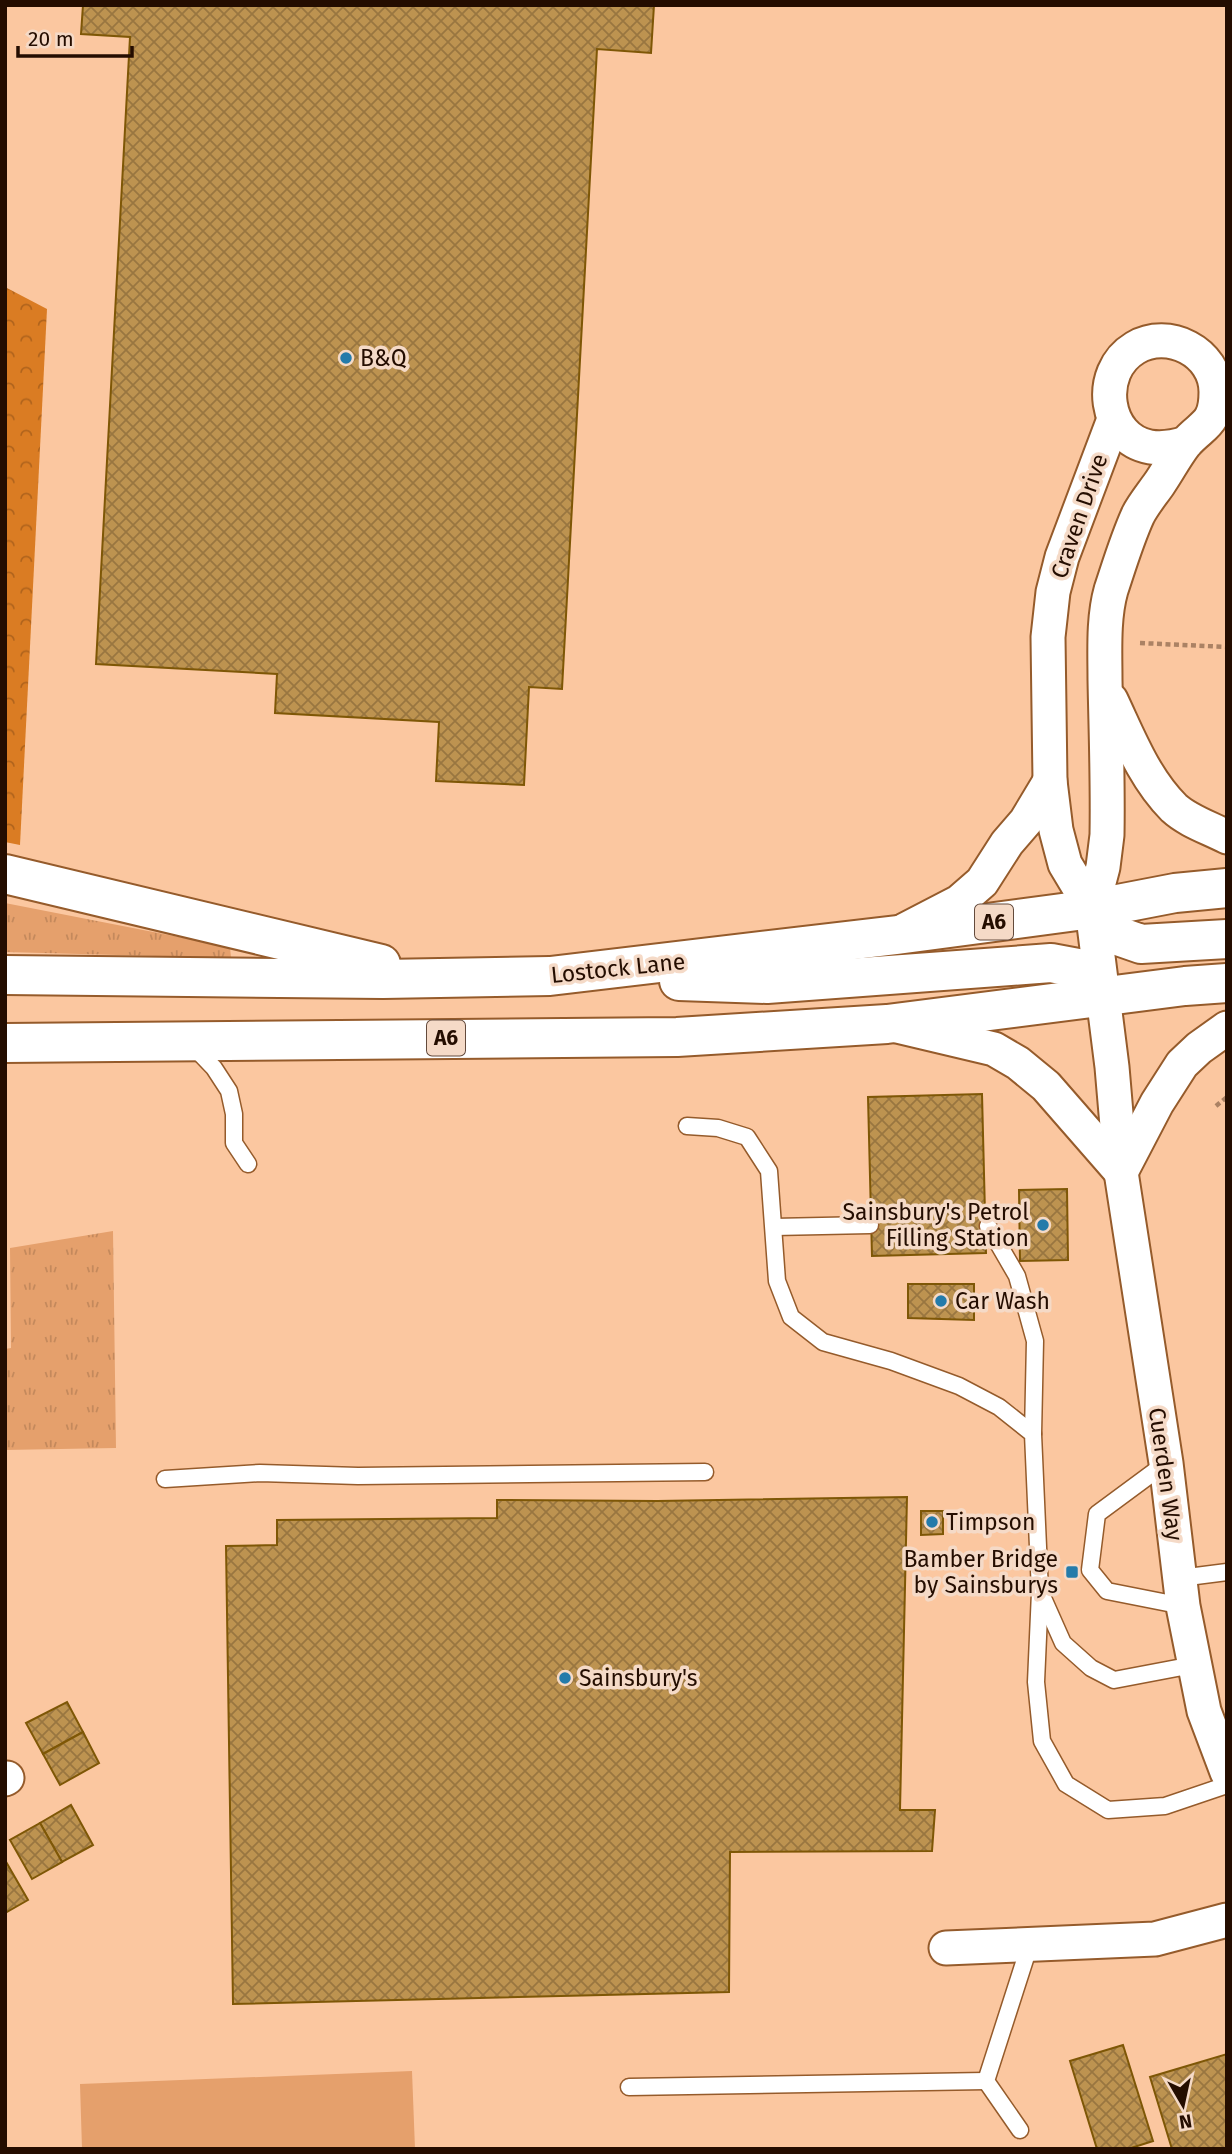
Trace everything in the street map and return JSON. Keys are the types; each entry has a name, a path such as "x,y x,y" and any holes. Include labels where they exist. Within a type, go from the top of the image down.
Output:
{"highway":[{"path":"5,874 438,978"},
{"name":"Lostock Lane","path":"5,975 383,979 550,976 897,935 1091,909 1175,893 1227,888"},
{"path":"1091,909 1118,936 1141,944 1227,939"},
{"path":"550,976 767,984 1051,962 1083,969 1103,996"},
{"name":"A6","path":"5,1043 677,1037 887,1024 1227,983"}],"street":[{"path":"1091,909 1107,835 1105,642 1110,593 1139,514 1186,443 1207,426 1215,409 1220,377 1205,360 1182,343 1164,340 1134,348 1120,361 1111,377 1108,395 1114,419 1130,438 1147,447 1168,449 1186,443"},
{"name":"Craven Drive","path":"1091,909 1065,864 1056,830 1050,781 1048,637 1053,592 1062,557 1114,419"},
{"path":"1105,688 1143,769 1175,809 1227,837"},
{"path":"897,935 959,902 982,882 1007,843 1026,821 1050,781"},
{"name":"Cuerden Way","path":"1091,909 1112,1067 1121,1172 1166,1463 1182,1592 1204,1711 1227,1772"},
{"path":"887,1024 995,1049 1018,1063 1059,1101 1121,1172 1157,1103 1182,1064 1227,1028"},
{"path":"946,1948 1155,1938 1227,1920"}],"lane":[{"path":"188,1040 229,1091 234,1114 234,1143 248,1164"},
{"path":"687,1126 718,1128 747,1137 769,1171 777,1281 791,1317 823,1342 891,1361 959,1386 999,1407 1033,1434"},
{"path":"774,1227 870,1225"},
{"path":"988,1226 1017,1276 1035,1341 1033,1434 1041,1592 1036,1682 1042,1741 1066,1784 1108,1810 1165,1806 1227,1785"},
{"path":"1166,1463 1097,1514 1090,1570 1107,1591 1182,1592 1227,1572"},
{"path":"165,1479 260,1473 358,1476 705,1472"},
{"path":"1041,1592 1063,1643 1091,1668 1114,1680 1194,1665"},
{"path":"986,2081 1030,1944"},
{"path":"629,2087 986,2081"},
{"path":"986,2081 1020,2130"}],"path":[{"path":"1131,643 1227,648"},
{"path":"1216,1106 1227,1097"}],"green space":[{"path":"5,287 47,309 20,845 5,842"},
{"path":"5,903 230,947 231,958 5,952"},
{"path":"113,1231 116,1448 5,1450 5,1349 11,1348 10,1248"},
{"path":"412,2071 415,2149 82,2149 80,2084"}],"building":[{"name":"B&Q","path":"83,5 654,5 651,53 597,49 562,689 529,687 524,785 436,781 439,722 275,713 277,674 96,664 130,37 81,34"},
{"path":"982,1094 986,1253 872,1256 868,1097"},
{"name":"Sainsbury's Petrol Filling Station","path":"1067,1189 1068,1260 1020,1261 1019,1190"},
{"name":"Car Wash","path":"908,1284 974,1284 974,1320 908,1318"},
{"name":"Sainsbury's","path":"907,1497 900,1810 935,1810 932,1851 730,1852 729,1992 233,2004 226,1546 277,1545 277,1520 497,1518 497,1500 657,1501"},
{"name":"Timpson","path":"921,1511 943,1511 943,1534 921,1535"},
{"path":"67,1702 83,1732 43,1754 26,1723"},
{"path":"83,1732 99,1763 60,1785 43,1754"},
{"path":"71,1805 93,1845 62,1862 40,1823"},
{"path":"40,1823 62,1862 32,1879 10,1840"},
{"path":"5,1860 28,1900 5,1913"},
{"path":"1123,2045 1153,2141 1128,2149 1097,2149 1070,2061"},
{"path":"1227,2054 1227,2149 1172,2149 1150,2077"}],"place":[{"name":"B&Q","path":"346,358"},
{"name":"Sainsbury's Petrol Filling Station","path":"1043,1225"},
{"name":"Car Wash","path":"941,1301"},
{"name":"Timpson","path":"932,1522"},
{"name":"Bamber Bridge by Sainsburys","path":"1072,1572"},
{"name":"Sainsbury's","path":"565,1678"}]}
